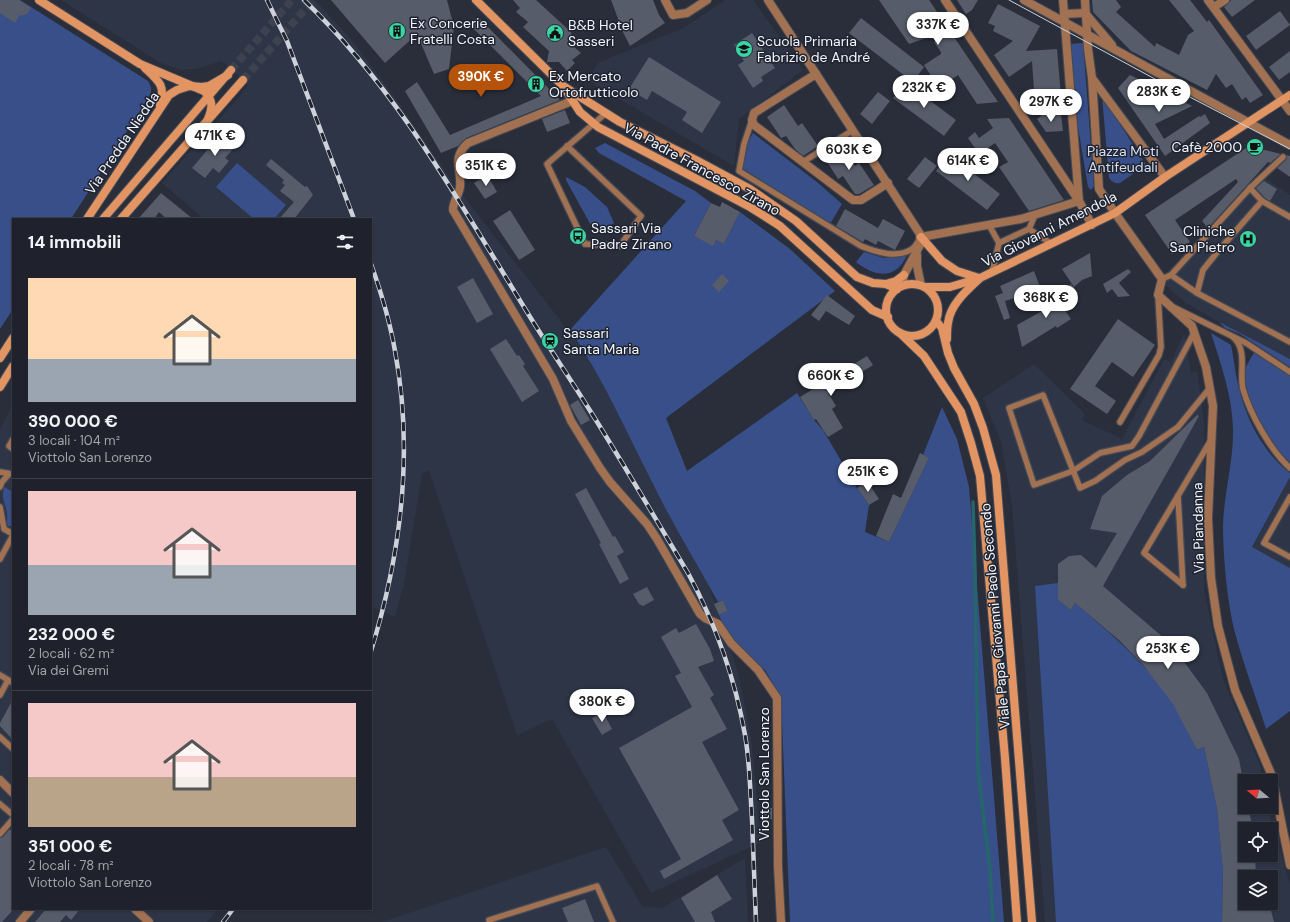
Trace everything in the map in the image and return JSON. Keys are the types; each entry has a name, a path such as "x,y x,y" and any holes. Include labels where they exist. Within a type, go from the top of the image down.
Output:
{"main road":[{"path":"39,0 140,64 204,91 209,96 212,104 208,119"},
{"name":"Via Padre Francesco Zirano","path":"476,0 563,86 620,122 750,189 796,221 857,277 873,284 886,284 900,287"},
{"path":"140,64 160,83 162,97 158,110"},
{"name":"Via Predda Niedda","path":"88,218 169,95 177,90 189,86 209,86 229,72 104,218"},
{"path":"121,218 242,80"},
{"name":"Via Padre Francesco Zirano","path":"563,86 580,112 594,124 750,207 780,226 872,310 888,317"},
{"name":"Via Giovanni Amendola","path":"924,286 950,287 980,278 1115,213 1165,177 1290,95"},
{"path":"921,237 942,260 957,271 980,278"},
{"path":"886,284 896,281 904,275"},
{"name":"Via Giovanni Amendola","path":"936,319 953,309 966,292 980,278"},
{"path":"912,284 924,286 932,293 936,300 938,309 936,319 931,328 924,333 908,335 900,333 892,326 886,309 892,294 900,287 912,284"},
{"path":"947,346 948,322 953,309"},
{"name":"Viale Papa Giovanni Paolo Secondo","path":"936,319 942,328 948,353 954,368 974,404 988,442 996,475 1032,922"},
{"name":"Viale Papa Giovanni Paolo Secondo","path":"900,333 924,356 961,412 980,476 1018,922"},
{"path":"0,358 12,340"},
{"path":"0,387 12,368"}],"street":[{"path":"665,0 673,15 687,13 707,0"},
{"path":"768,0 917,228 921,237 920,245 904,275 900,287"},
{"path":"945,0 1078,201 1092,225"},
{"path":"1024,0 1064,18 1087,34 1290,145"},
{"path":"1063,0 1078,201"},
{"path":"1085,0 1085,14 1092,78 1099,189 1162,279 1158,296"},
{"path":"1208,0 1290,111"},
{"path":"1214,8 1225,0"},
{"path":"1064,18 1085,14"},
{"path":"1085,14 1115,49"},
{"path":"816,74 754,113 752,120 754,125 853,200 861,200 888,183"},
{"path":"1092,78 1165,177"},
{"name":"Viottolo San Lorenzo","path":"572,101 468,143 461,150 459,155 458,166 460,185 453,205 454,214 553,379 571,421 600,468 647,524 700,614 718,624 730,643 758,670 777,698 778,866 781,922"},
{"path":"921,237 1021,219 1078,201"},
{"path":"917,252 917,266 924,286"},
{"name":"Via Piandanna","path":"1158,296 1192,326 1206,367 1213,406 1208,518 1211,578 1218,626 1235,690 1272,776 1290,865"},
{"path":"0,780 12,792"},
{"path":"20,922 30,910"},
{"path":"137,910 149,922"}],"lane":[{"path":"568,146 641,216 620,246 585,244 547,164 606,113"},
{"path":"752,120 744,144 739,171 862,246 879,253 895,254 910,250 921,237"},
{"path":"803,162 853,130"},
{"path":"1162,279 1171,275 1250,188 1283,157"},
{"path":"1250,188 1262,201 1290,217"},
{"path":"1197,293 1203,270 1262,201"},
{"path":"999,243 1029,229 1035,215"},
{"path":"989,225 999,243 992,272"},
{"path":"1029,229 1052,244"},
{"path":"1171,275 1197,293 1290,342"},
{"path":"1120,422 1160,355 1161,347 1158,296"},
{"path":"1168,304 1246,343 1290,372"},
{"path":"1194,333 1139,436 1132,446 1100,453 1073,471 1034,485 1009,408 1043,395 1073,471 1080,488 1095,481 1125,460 1142,452 1178,426 1209,389"},
{"path":"1233,337 1238,342 1242,356 1241,377 1243,388 1249,404 1271,446 1290,468"},
{"path":"1178,496 1183,585 1144,553 1212,437"},
{"path":"12,440 8,446 12,448"},
{"path":"0,472 11,474"},
{"path":"0,488 2,482 11,474"},
{"path":"1290,497 1264,543 1290,557"},
{"path":"0,507 4,529 12,534"},
{"path":"0,559 12,537"},
{"path":"0,675 10,681 0,695"},
{"path":"0,737 12,748"},
{"path":"0,804 12,814"},
{"path":"0,834 12,820"},
{"path":"490,922 489,920 597,886 613,922"}],"shaded area":[{"path":"61,0 315,0 352,40 396,99 454,184 588,356 621,418 653,484 708,584 738,672 751,738 761,842 651,893 552,719 517,735 429,470 422,474 404,584 395,617 372,606 372,218 203,218 162,183 248,85 222,61 196,69 181,70 161,63"},
{"path":"725,0 753,0 803,70 739,119 734,166 587,80 598,63 683,28"},
{"name":"Cliniche San Pietro","path":"1264,177 1290,195 1290,359 1235,331 1186,303 1164,284"},
{"path":"1184,333 1191,373 1197,371 1204,421 1204,590 1223,679 1260,765 1262,774 1238,774 1238,814 1270,814 1272,822 1238,822 1238,862 1278,862 1278,845 1290,884 1290,922 1045,922 1012,506 1001,442 983,398 1034,364 1085,414 1082,420 1122,439 1164,359 1171,362"},
{"path":"12,405 12,910 217,910 207,922 0,922 0,430"},
{"path":"1290,477 1290,568 1252,548"},
{"path":"606,847 643,907 662,908 745,858 748,922 382,922"}],"green space":[{"path":"0,0 20,0 148,81 151,90 150,95 72,218 12,218 12,311 0,329"},
{"path":"1083,43 1094,186 1091,190 1088,187 1078,127 1071,44"},
{"name":"Piazza Moti Antifeudali","path":"1102,96 1146,165 1120,183 1111,181 1109,178"},
{"path":"753,133 817,182 842,204 830,224 742,168 746,146"},
{"path":"605,143 695,191 711,203 694,236 713,245 716,240 724,244 740,212 790,249 835,291 666,418 687,471 797,393 814,420 823,430 857,488 869,505 865,532 889,542 929,458 923,455 942,407 957,439 969,487 1004,922 790,922 781,697 765,670 731,643 719,615 728,611 723,600 718,602 660,497 604,386 570,330 686,201 599,153 595,148"},
{"path":"237,163 286,205 275,218 253,218 216,187"},
{"path":"566,177 585,187 607,207 614,223 604,229 593,229 566,180"},
{"path":"864,252 884,258 908,254 897,268 885,274 871,271 856,262"},
{"path":"1219,322 1290,359 1290,367 1240,334 1225,328"},
{"path":"1211,333 1231,345 1236,377 1242,400 1251,424 1264,446 1290,473 1290,477 1252,547 1290,568 1290,711 1266,729 1235,633 1228,594 1223,525 1232,452 1233,428 1231,404"},
{"path":"1255,351 1290,376 1290,462 1277,449 1265,431 1254,410 1246,389 1245,371"},
{"path":"4,487 12,491 11,526 8,526 7,523 7,513 3,492"},
{"path":"1058,583 1058,600 1071,610 1075,603 1140,662 1173,703 1197,750 1204,747 1217,809 1223,871 1222,922 1056,922 1035,586"}],"building":[{"path":"0,0 19,0 31,8 27,14 19,16 15,23 0,13"},
{"name":"Ex Concerie Fratelli Costa","path":"331,0 447,0 454,27 449,69 434,74 417,34 385,63"},
{"path":"513,0 536,0 571,32 574,47 581,53 572,60 575,63 567,71 559,62 547,62 549,51 523,27 528,22 516,12 520,8"},
{"path":"611,0 653,0 659,15 665,23 630,46"},
{"path":"879,0 929,0 998,102 977,104 958,75 939,88 924,65 941,54 934,42 941,33 909,44"},
{"path":"957,0 978,0 972,10 966,14"},
{"path":"1092,0 1116,0 1121,7 1116,12 1155,47 1156,43 1179,55 1188,35 1194,31 1169,0 1190,0 1207,22 1209,20 1263,95 1250,103 1246,97 1242,100 1232,84 1226,88 1216,74 1207,90 1131,51 1093,12"},
{"path":"1231,0 1255,0 1232,17 1224,7"},
{"path":"998,4 1040,26 1026,51 1057,49 1061,96 1041,98 1040,89 1034,90 1032,61 1009,77 994,55 1013,41 993,31 995,26 988,23"},
{"path":"1280,11 1290,25 1256,50 1246,36"},
{"name":"Ex Mercato Ortofrutticolo","path":"478,17 560,100 466,138 458,146 441,153 405,91 417,82 450,135 541,96 468,23"},
{"path":"861,18 924,67 913,82 849,33"},
{"path":"752,33 775,68 761,77 763,81 753,88 738,65 744,61 734,45"},
{"path":"1290,51 1290,72 1279,80 1269,67"},
{"path":"649,57 721,102 702,133 682,120 687,112 652,91 647,100 629,89"},
{"path":"1130,75 1192,106 1155,124 1164,139 1199,116 1200,117 1205,114 1210,123 1165,156 1118,88"},
{"path":"905,82 956,120 944,136 893,98"},
{"path":"878,92 890,101 872,124 860,114"},
{"path":"784,105 798,126 802,123 818,146 803,156 795,149 786,136 781,138 767,117"},
{"path":"565,110 570,123 547,132 542,119"},
{"path":"1061,114 1063,131 1046,132 1037,119 1042,115"},
{"path":"1009,118 1064,200 1029,211 999,167 1008,162 995,143 979,154 968,138 975,132 979,138 993,128 987,119"},
{"path":"221,134 235,147 225,158 229,161 219,173 213,168 205,178 192,168"},
{"path":"841,145 855,166 859,163 874,185 859,194 855,194 843,176 838,179 824,157"},
{"path":"1249,146 1281,154 1270,163 1268,162 1208,228 1202,221 1238,182 1236,179 1175,220 1190,242 1172,254 1145,215"},
{"path":"949,154 1000,194 987,210 936,171"},
{"path":"1287,155 1290,156 1290,177 1277,168 1286,160"},
{"path":"925,157 937,166 919,188 907,179"},
{"path":"271,159 305,187 307,186 313,195 295,218 280,218 294,202 280,191 285,185 282,183 284,180 266,165"},
{"path":"487,175 497,192 485,199 474,183"},
{"path":"1264,181 1277,189 1270,201 1265,198 1256,188"},
{"path":"161,193 192,218 166,218 159,212 155,218 139,218"},
{"path":"722,202 740,212 724,244 716,240 713,246 694,236 711,203 720,207"},
{"path":"845,209 878,228 883,219 905,231 895,250 878,241 876,245 865,239 863,242 836,226"},
{"path":"510,210 535,250 519,260 493,221"},
{"path":"1090,253 1092,276 1082,280 1074,287 1062,269"},
{"path":"1128,269 1131,272 1119,283 1130,296 1118,297 1112,289 1107,293 1103,284"},
{"path":"1034,271 1041,290 1005,301 1010,318 1004,320 995,296 1003,293 1000,286"},
{"path":"722,274 729,281 719,292 712,285"},
{"path":"473,278 493,314 477,323 457,287"},
{"path":"1071,284 1078,293 1061,305 1071,319 1057,328 1056,326 1022,347 1017,325 1058,302 1055,298"},
{"path":"827,295 855,316 849,325 826,311 819,321 811,315"},
{"path":"1118,319 1155,345 1133,377 1112,362 1095,386 1116,401 1107,414 1070,389"},
{"path":"506,339 517,356 519,355 525,364 523,366 539,391 522,402 490,349"},
{"path":"867,356 873,365 828,393 836,406 832,409 843,428 828,437 816,419 814,420 800,397"},
{"path":"578,400 590,420 581,425 570,405"},
{"path":"1197,415 1199,416 1103,586 1171,644 1207,693 1239,759 1242,774 1238,774 1238,814 1250,814 1251,822 1238,822 1238,862 1255,862 1256,870 1238,870 1238,910 1271,910 1274,922 1222,922 1223,871 1217,809 1204,747 1197,750 1173,704 1144,666 1120,641 1075,603 1071,610 1058,600 1058,564 1069,556 1081,555 1096,568 1117,533 1090,529 1102,496 1127,475 1150,461"},
{"path":"920,453 929,458 889,542 876,536 893,494 901,498"},
{"path":"867,481 879,499 869,505 857,488"},
{"path":"586,488 613,537 615,536 624,552 617,556 629,579 620,584 599,544 601,543 575,494"},
{"path":"647,587 654,600 643,606 639,604 633,594"},
{"path":"723,600 728,611 719,615 714,604"},
{"path":"696,624 710,649 714,661 698,667 714,695 710,698 727,729 702,742 739,810 722,820 733,840 664,879 660,871 681,859 619,748 692,707 675,676 681,673 661,637 676,628 679,633"},
{"path":"12,701 12,739 0,726 0,723"},
{"path":"603,712 612,729 602,735 592,718"},
{"path":"772,808 772,819 762,819 762,809"},
{"path":"10,829 12,832 13,910 2,922 0,922 0,838 3,837"},
{"path":"717,875 732,899 711,912 715,922 695,922 681,898"},
{"path":"585,899 594,922 568,922 562,908"},
{"path":"45,910 79,910 71,920 66,915 60,922 35,922"}],"waterway":[{"path":"973,502 978,769 990,870 993,922"}],"tunnel":[{"path":"231,70 292,0"},
{"path":"243,80 313,0"}],"tram line":[{"path":"1009,0 1155,79 1290,149"}],"railway":[{"path":"267,0 287,41 354,218"},
{"path":"304,0 337,34 368,70 424,146 540,333 602,429 698,592 707,611 730,672 745,735 750,777 756,922"},
{"path":"372,267 385,307 395,351 401,389 404,465 397,540 390,577 372,647"},
{"path":"223,922 232,910"}],"place":[{"name":"Ex Concerie Fratelli Costa","path":"397,31"},
{"name":"B&B Hotel Sasseri","path":"555,33"},
{"name":"Scuola Primaria Fabrizio de André","path":"744,49"},
{"name":"Ex Mercato Ortofrutticolo","path":"536,84"},
{"name":"Cafè 2000","path":"1255,147"},
{"name":"Sassari Via Padre Zirano","path":"578,236"},
{"name":"Cliniche San Pietro","path":"1248,239"},
{"name":"Sassari Santa Maria","path":"550,341"}]}
